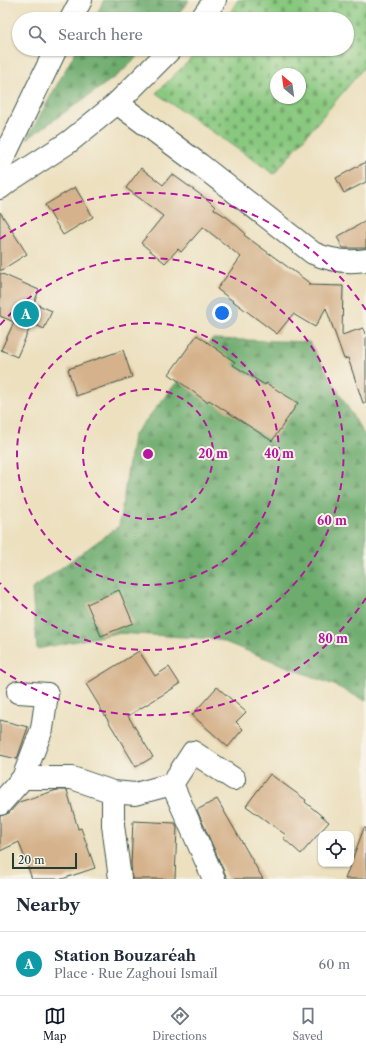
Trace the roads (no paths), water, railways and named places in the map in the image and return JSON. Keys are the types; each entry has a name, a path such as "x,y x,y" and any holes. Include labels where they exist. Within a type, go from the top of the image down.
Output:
{"street":[{"path":"75,12 81,0"},
{"path":"206,12 215,0"},
{"path":"3,178 53,56"},
{"path":"3,178 69,142 117,103 164,56"},
{"path":"117,103 199,164 313,253 339,262 366,260"},
{"path":"0,804 23,778 42,729 47,694 18,692"},
{"path":"23,778 72,778 113,792 135,794 172,784 193,752 234,779"},
{"path":"172,784 214,879"},
{"path":"113,792 113,824 120,879"}],"place":[{"name":"Station Bouzaréah","path":"26,314"}]}
